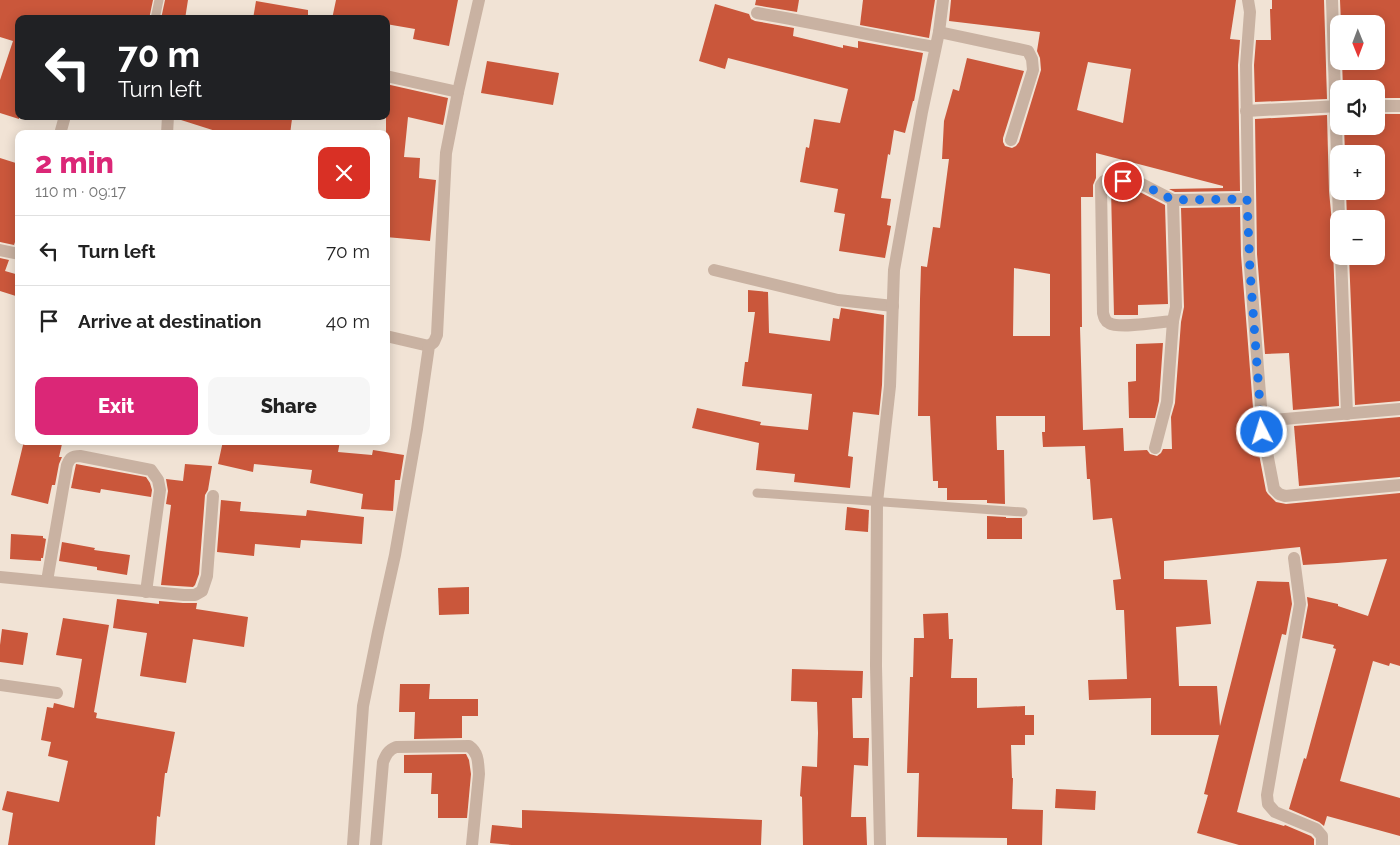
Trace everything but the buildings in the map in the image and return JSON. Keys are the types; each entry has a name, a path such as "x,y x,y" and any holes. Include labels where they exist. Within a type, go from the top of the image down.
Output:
{"street":[{"path":"353,845 363,706 395,555 429,346 434,342 436,335 446,153 479,0"},
{"path":"880,845 876,666 877,502 890,386 894,270 944,0"},
{"path":"1248,0 1250,12 1246,65 1246,111 1249,264 1262,432 1274,489 1279,494 1285,496 1400,485"},
{"path":"1332,0 1336,80"},
{"path":"757,13 935,47"},
{"path":"939,32 1028,51 1032,59 1033,70 1011,140"},
{"path":"390,77 458,92"},
{"path":"1246,111 1330,106"},
{"path":"1385,106 1400,106"},
{"path":"1338,135 1339,210"},
{"path":"1173,321 1128,326 1110,324 1105,320 1103,313 1101,185 1104,181 1108,180 1138,182 1173,200 1247,199"},
{"path":"1155,448 1167,402 1173,321 1176,307 1173,200"},
{"path":"0,250 15,253"},
{"path":"1341,265 1347,414"},
{"path":"714,270 838,300 893,306"},
{"path":"390,337 429,346"},
{"path":"1262,421 1400,409"},
{"path":"47,581 68,465 73,456 80,456 151,470 158,480 160,490 146,592"},
{"path":"0,577 184,596 195,595 202,591 207,576 213,496"},
{"path":"1294,558 1300,604 1267,795 1268,804 1276,812 1316,829 1322,836 1322,845"},
{"path":"0,685 57,693"},
{"path":"376,845 383,762 387,753 396,747 469,746 475,750 478,763 472,845"}],"lane":[{"path":"155,15 159,0"},
{"path":"757,492 1023,512"}],"route":[{"path":"1123,181 1138,182 1173,200 1247,199 1253,318 1262,432"}]}
